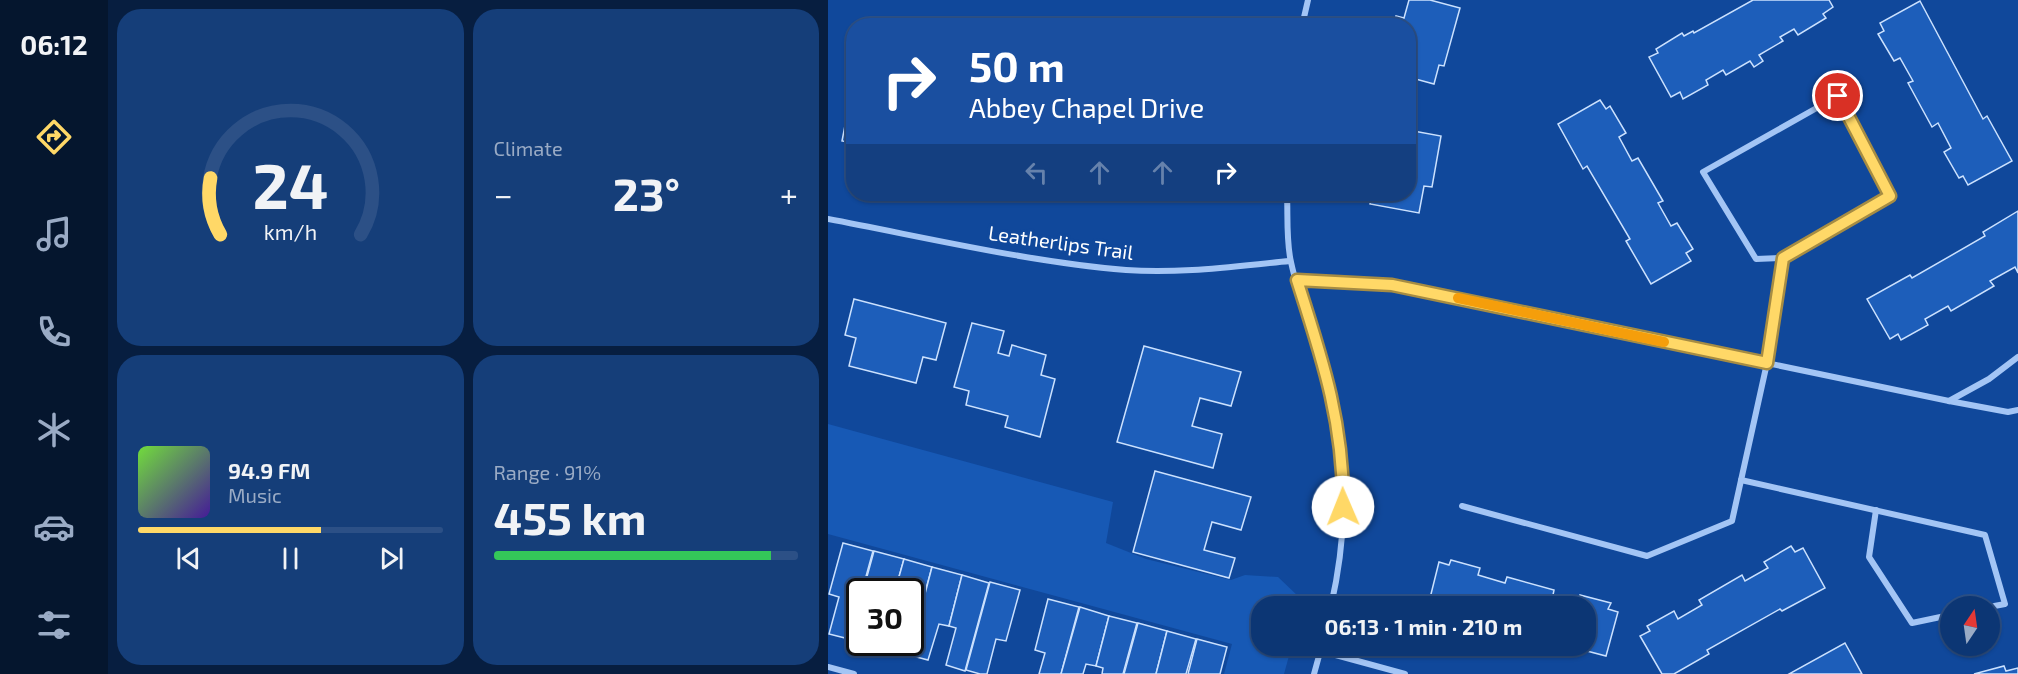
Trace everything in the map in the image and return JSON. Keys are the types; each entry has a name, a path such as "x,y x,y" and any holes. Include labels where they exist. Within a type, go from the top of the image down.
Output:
{"street":[{"path":"1304,18 1308,0"},
{"path":"1838,96 1890,196 1783,258 1756,259 1703,172 1838,96"},
{"path":"1287,201 1290,261 1331,390 1339,435 1343,527 1333,596"},
{"name":"Leatherlips Trail","path":"828,219 1070,263 1127,270 1185,272 1290,261"},
{"path":"1462,506 1647,556 1732,521 1767,363 1783,258"},
{"path":"1297,280 1392,285 1949,401 2008,412 2018,410"},
{"path":"1949,401 1989,379 2018,357"},
{"path":"1741,480 1985,535 2005,603 2000,604"},
{"path":"1876,510 1869,557 1912,623 1940,617"},
{"path":"1314,674 1319,656"},
{"path":"1347,656 1405,674"},
{"path":"828,667 854,674"}],"shaded area":[{"path":"828,424 1113,502 1106,543 1146,559 1231,580 1245,575 1278,577 1298,596 1251,596 1251,656 1289,656 1284,674 1224,674 1232,644 828,534"}],"building":[{"path":"1409,0 1430,0 1460,8 1444,66 1439,65 1434,84 1416,79 1416,18 1404,18"},
{"path":"1753,0 1829,0 1833,7 1823,14 1826,18 1798,35 1794,29 1780,37 1783,41 1759,55 1763,61 1754,67 1750,61 1726,75 1723,70 1706,80 1708,85 1683,99 1680,92 1671,97 1649,57 1658,53 1656,49 1682,33 1684,36 1693,31 1694,33"},
{"path":"1920,1 1983,119 1987,116 2012,161 1968,185 1963,176 1959,178 1944,152 1951,148 1938,123 1932,127 1908,83 1913,81 1900,58 1894,61 1878,34 1884,31 1880,23"},
{"path":"1600,100 1606,109 1610,106 1626,133 1619,137 1632,161 1638,158 1663,201 1658,203 1671,226 1677,223 1693,249 1686,253 1691,261 1651,284 1626,241 1630,239 1587,166 1583,169 1558,124"},
{"path":"846,120 846,142 842,141"},
{"path":"1416,131 1441,136 1432,187 1424,186 1419,213 1370,204 1371,201 1416,201"},
{"path":"2018,211 2018,273 2015,267 1990,281 1994,286 1951,311 1948,306 1925,319 1928,325 1901,340 1898,334 1890,339 1867,299 1910,275 1912,278 1985,236 1983,232"},
{"path":"854,299 946,323 936,360 923,357 916,383 849,366 856,338 845,335"},
{"path":"972,323 1004,331 998,353 1009,356 1012,345 1046,355 1041,375 1055,379 1040,437 1005,427 1008,416 966,405 969,391 954,387"},
{"path":"1144,346 1241,372 1231,406 1200,398 1192,426 1222,434 1213,468 1117,442"},
{"path":"1155,471 1251,497 1241,530 1212,522 1204,550 1235,558 1229,578 1133,552"},
{"path":"843,543 873,551 866,578 846,578 846,638 829,634 839,597 829,594"},
{"path":"1791,546 1795,552 1803,548 1825,588 1782,611 1780,609 1707,650 1709,654 1674,674 1662,674 1640,636 1650,631 1647,626 1674,611 1678,619 1702,605 1699,600 1742,575 1745,581 1768,568 1764,562"},
{"path":"874,551 904,559 899,578 867,578"},
{"path":"904,559 932,567 924,596 924,578 899,578"},
{"path":"1451,560 1480,568 1478,575 1505,583 1507,577 1554,590 1553,595 1557,596 1430,596 1439,562 1449,565"},
{"path":"932,567 962,575 949,626 939,624 928,660 913,656 924,656 924,598"},
{"path":"962,575 989,583 965,671 946,665 956,628 949,626"},
{"path":"990,582 1020,590 1006,641 996,639 987,674 980,674 966,670"},
{"path":"1048,599 1079,607 1061,674 1039,674 1045,653 1035,650"},
{"path":"1596,599 1611,603 1608,609 1618,612 1606,656 1596,653"},
{"path":"1080,607 1109,616 1096,666 1086,664 1083,674 1061,674"},
{"path":"1109,616 1137,623 1123,674 1102,674 1103,668 1096,666"},
{"path":"1138,623 1167,631 1156,674 1124,674"},
{"path":"1167,631 1196,639 1186,674 1156,674"},
{"path":"1197,639 1227,647 1220,674 1188,674"},
{"path":"1845,643 1862,674 1789,674"},
{"path":"2004,666 2006,671 2018,668 2018,674 1974,674"}],"slow traffic":[{"path":"1458,298 1664,342"}],"route":[{"path":"1343,507 1339,435 1331,390 1297,280 1392,285 1767,363 1783,258 1890,196 1838,96"}]}
